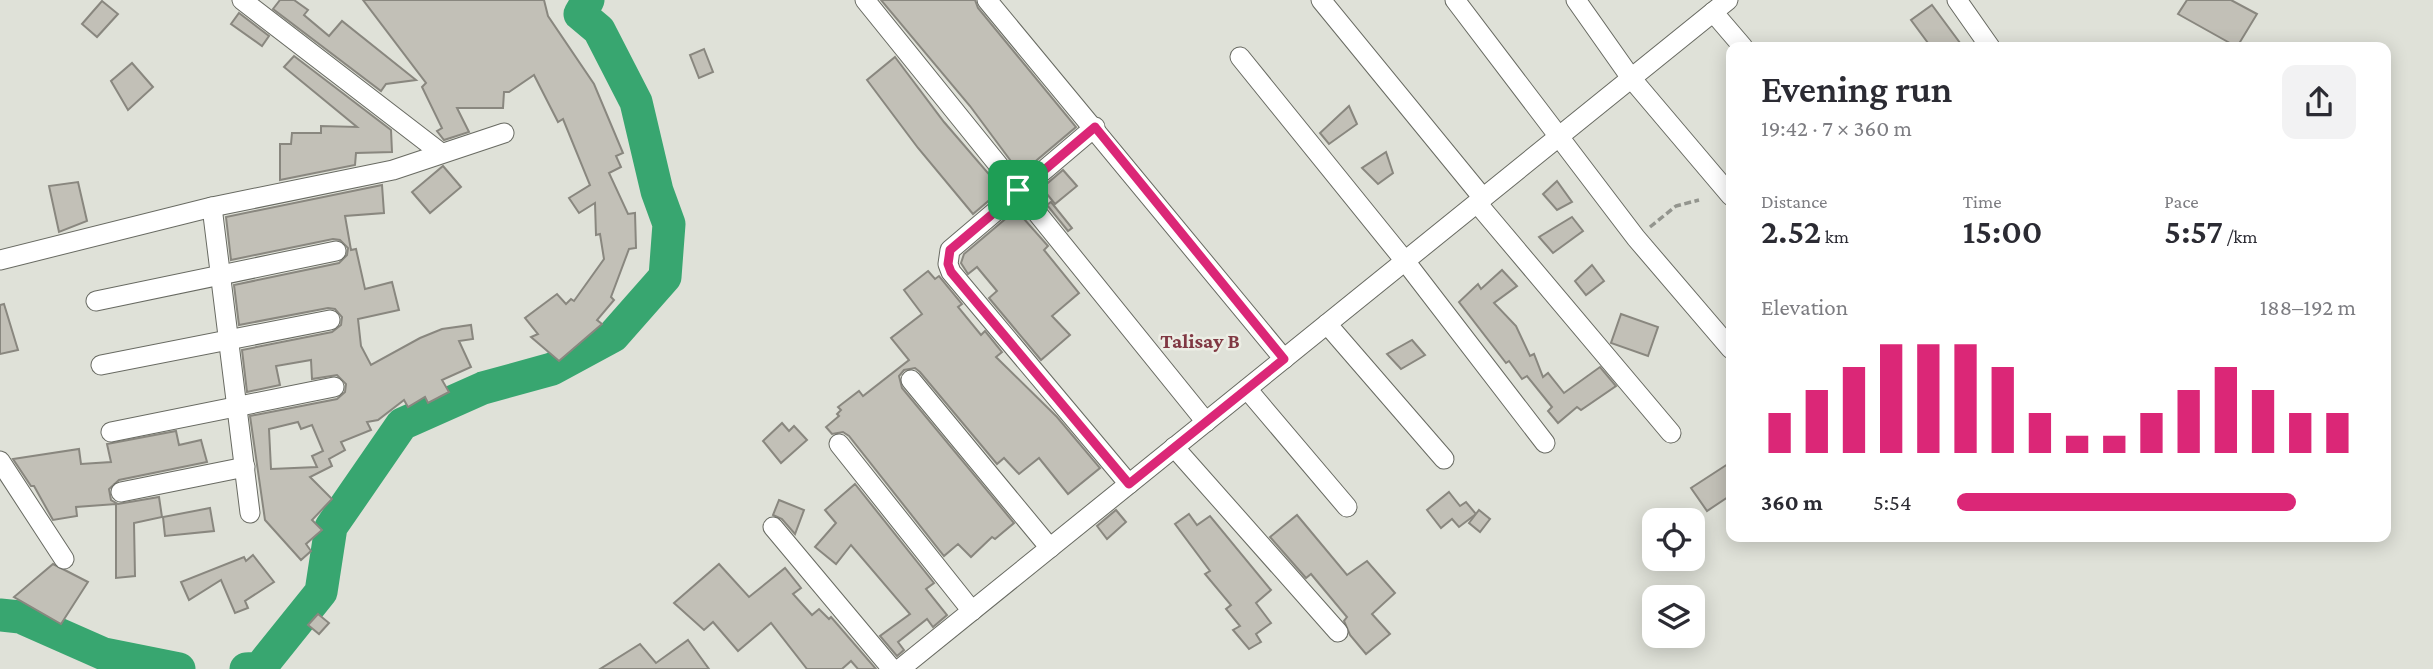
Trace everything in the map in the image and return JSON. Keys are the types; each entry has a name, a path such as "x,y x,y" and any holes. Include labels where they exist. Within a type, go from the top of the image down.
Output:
{"street":[{"path":"242,0 442,153"},
{"path":"864,0 1206,422"},
{"path":"987,0 1095,127 1284,359"},
{"path":"1321,0 1671,433"},
{"path":"1455,0 1636,238 1726,342"},
{"path":"1576,0 1631,78 1726,190"},
{"path":"1957,0 1986,42"},
{"path":"900,669 1721,6 1740,42"},
{"path":"1240,57 1405,261 1545,443"},
{"path":"1095,127 950,250 948,264 951,272 1129,484"},
{"path":"0,260 212,207 393,170 504,133"},
{"path":"212,207 250,513"},
{"path":"96,301 335,251"},
{"path":"101,365 330,320"},
{"path":"1328,324 1444,459"},
{"path":"911,380 1050,548"},
{"path":"111,432 334,387"},
{"path":"1247,389 1347,507"},
{"path":"839,444 972,611"},
{"path":"1174,447 1338,632"},
{"path":"0,461 64,559"},
{"path":"121,492 244,467"},
{"path":"773,527 892,669"}],"path":[{"path":"1636,238 1676,206 1699,200"}],"building":[{"path":"280,0 294,0 308,10 304,15 329,36 342,21 416,80 386,84 381,91 273,9"},
{"path":"363,0 544,0 548,16 594,84 623,153 616,156 621,167 609,173 628,214 635,213 636,248 629,249 611,297 614,300 597,320 602,324 559,361 531,337 538,334 525,318 557,294 566,304 571,299 574,301 604,259 600,234 596,235 595,203 579,213 569,198 590,185 563,119 558,122 534,75 509,92 504,92 503,108 457,108 469,132 444,140 437,131 442,128 422,87 426,83"},
{"path":"881,0 975,0 978,8 1076,127 1025,170 1019,172 970,106"},
{"path":"2187,0 2231,0 2257,14 2240,42 2228,42 2178,14"},
{"path":"102,1 118,14 97,37 82,24"},
{"path":"1932,5 1959,42 1927,42 1911,20"},
{"path":"239,13 269,36 262,46 231,24"},
{"path":"704,49 713,72 699,78 690,55"},
{"path":"294,56 391,130 392,152 356,153 355,165 280,180 280,144 291,144 292,133 321,133 321,126 357,127 284,67"},
{"path":"895,57 944,122 1000,187 1000,191 973,214 918,148 867,80"},
{"path":"132,63 153,87 128,110 111,81"},
{"path":"1349,106 1357,124 1329,144 1320,133"},
{"path":"1386,152 1393,173 1378,184 1362,168"},
{"path":"443,166 461,187 430,213 412,192"},
{"path":"1063,170 1077,186 1055,204 1042,188"},
{"path":"1557,181 1572,202 1557,210 1543,194"},
{"path":"78,182 87,221 59,232 49,186"},
{"path":"382,185 384,213 345,216 351,250 356,249 365,289 392,282 399,310 358,319 361,346 371,365 442,329 471,325 473,339 459,341 471,367 442,380 449,392 428,403 425,397 408,407 404,400 378,420 367,422 371,430 341,442 345,450 329,459 332,466 310,477 332,499 312,520 322,530 306,544 311,551 301,560 265,520 250,416 337,399 345,392 346,384 337,375 312,379 311,360 276,366 280,385 247,392 242,350 332,332 341,325 342,317 335,309 328,308 239,325 234,285 339,263 347,255 348,248 340,240 333,239 231,260 226,217","holes":["298,422 301,429 312,425 323,451 312,456 317,467 271,469 269,429"]},
{"path":"1051,202 1072,228 1068,231 1047,205"},
{"path":"1016,210 1048,246 1044,250 1079,293 1052,316 1070,335 1041,360 989,298 997,291 977,267 968,274 961,263 964,254"},
{"path":"1572,217 1583,231 1553,253 1539,237"},
{"path":"1592,265 1604,281 1586,295 1575,281"},
{"path":"1502,270 1517,286 1494,303 1516,326 1530,356 1534,354 1543,377 1548,373 1564,393 1600,367 1616,386 1581,410 1577,407 1558,423 1548,411 1552,407 1527,376 1522,379 1509,361 1506,363 1459,302 1478,284 1481,289"},
{"path":"928,271 935,279 939,276 962,304 958,307 981,335 985,331 1002,352 996,357 1057,417 1100,468 1068,494 1039,458 1019,474 1004,458 997,464 920,372 915,368 904,370 899,376 902,388 1014,523 995,539 992,537 971,557 958,544 944,556 849,436 843,432 832,434 826,427 839,416 837,414 841,410 838,407 859,391 863,396 909,360 891,338 922,314 904,290"},
{"path":"4,304 18,350 0,354 0,305"},
{"path":"1621,314 1658,327 1648,356 1611,343"},
{"path":"1412,340 1425,355 1401,369 1387,354"},
{"path":"782,423 789,431 794,426 807,440 781,463 763,441"},
{"path":"176,431 179,445 201,440 207,462 119,480 109,489 111,500 118,504 159,497 162,517 134,523 135,576 116,578 116,504 76,507 77,516 53,520 34,486 31,486 13,459 79,449 81,464 111,462 107,444"},
{"path":"1726,465 1726,498 1707,511 1691,488"},
{"path":"855,484 934,583 926,589 947,615 933,627 927,619 898,642 904,650 897,656 880,636 910,614 851,545 836,564 815,547 836,523 825,510"},
{"path":"1449,492 1460,506 1466,502 1476,514 1459,527 1452,519 1441,528 1427,510"},
{"path":"779,500 804,510 795,534 782,519 773,515"},
{"path":"210,508 214,531 165,536 163,517"},
{"path":"1116,510 1126,522 1107,539 1097,526"},
{"path":"1479,510 1490,519 1480,532 1469,523"},
{"path":"1189,514 1197,525 1210,516 1271,590 1256,603 1271,623 1256,634 1261,642 1249,649 1233,630 1240,626 1226,609 1231,605 1205,574 1210,571 1175,524"},
{"path":"1297,515 1347,575 1367,561 1395,593 1372,614 1390,634 1366,654 1350,635 1344,621 1347,617 1311,574 1306,578 1270,537"},
{"path":"253,555 274,582 245,601 248,608 235,613 221,580 189,600 181,582 244,557 246,561"},
{"path":"53,564 88,582 61,624 14,597"},
{"path":"719,564 749,597 785,568 801,588 793,594 812,615 819,609 829,619 831,617 876,669 858,669 851,661 842,669 807,669 771,623 738,651 713,622 704,630 674,603"},
{"path":"318,614 329,623 319,634 308,625"},
{"path":"688,640 709,669 600,669 640,644 656,663"}],"waterway":[{"path":"246,669 260,668 321,592 331,527 402,424 483,388 552,369 613,336 665,277 669,224 657,191 636,102 599,30 580,14 588,0"},
{"path":"0,615 20,617 104,654 179,669"}],"district":[{"name":"Talisay B","path":"1200,341"}],"route":[{"path":"1095,127 1284,359 1129,484 951,272 948,264 950,250 1018,190 1095,127"}]}
